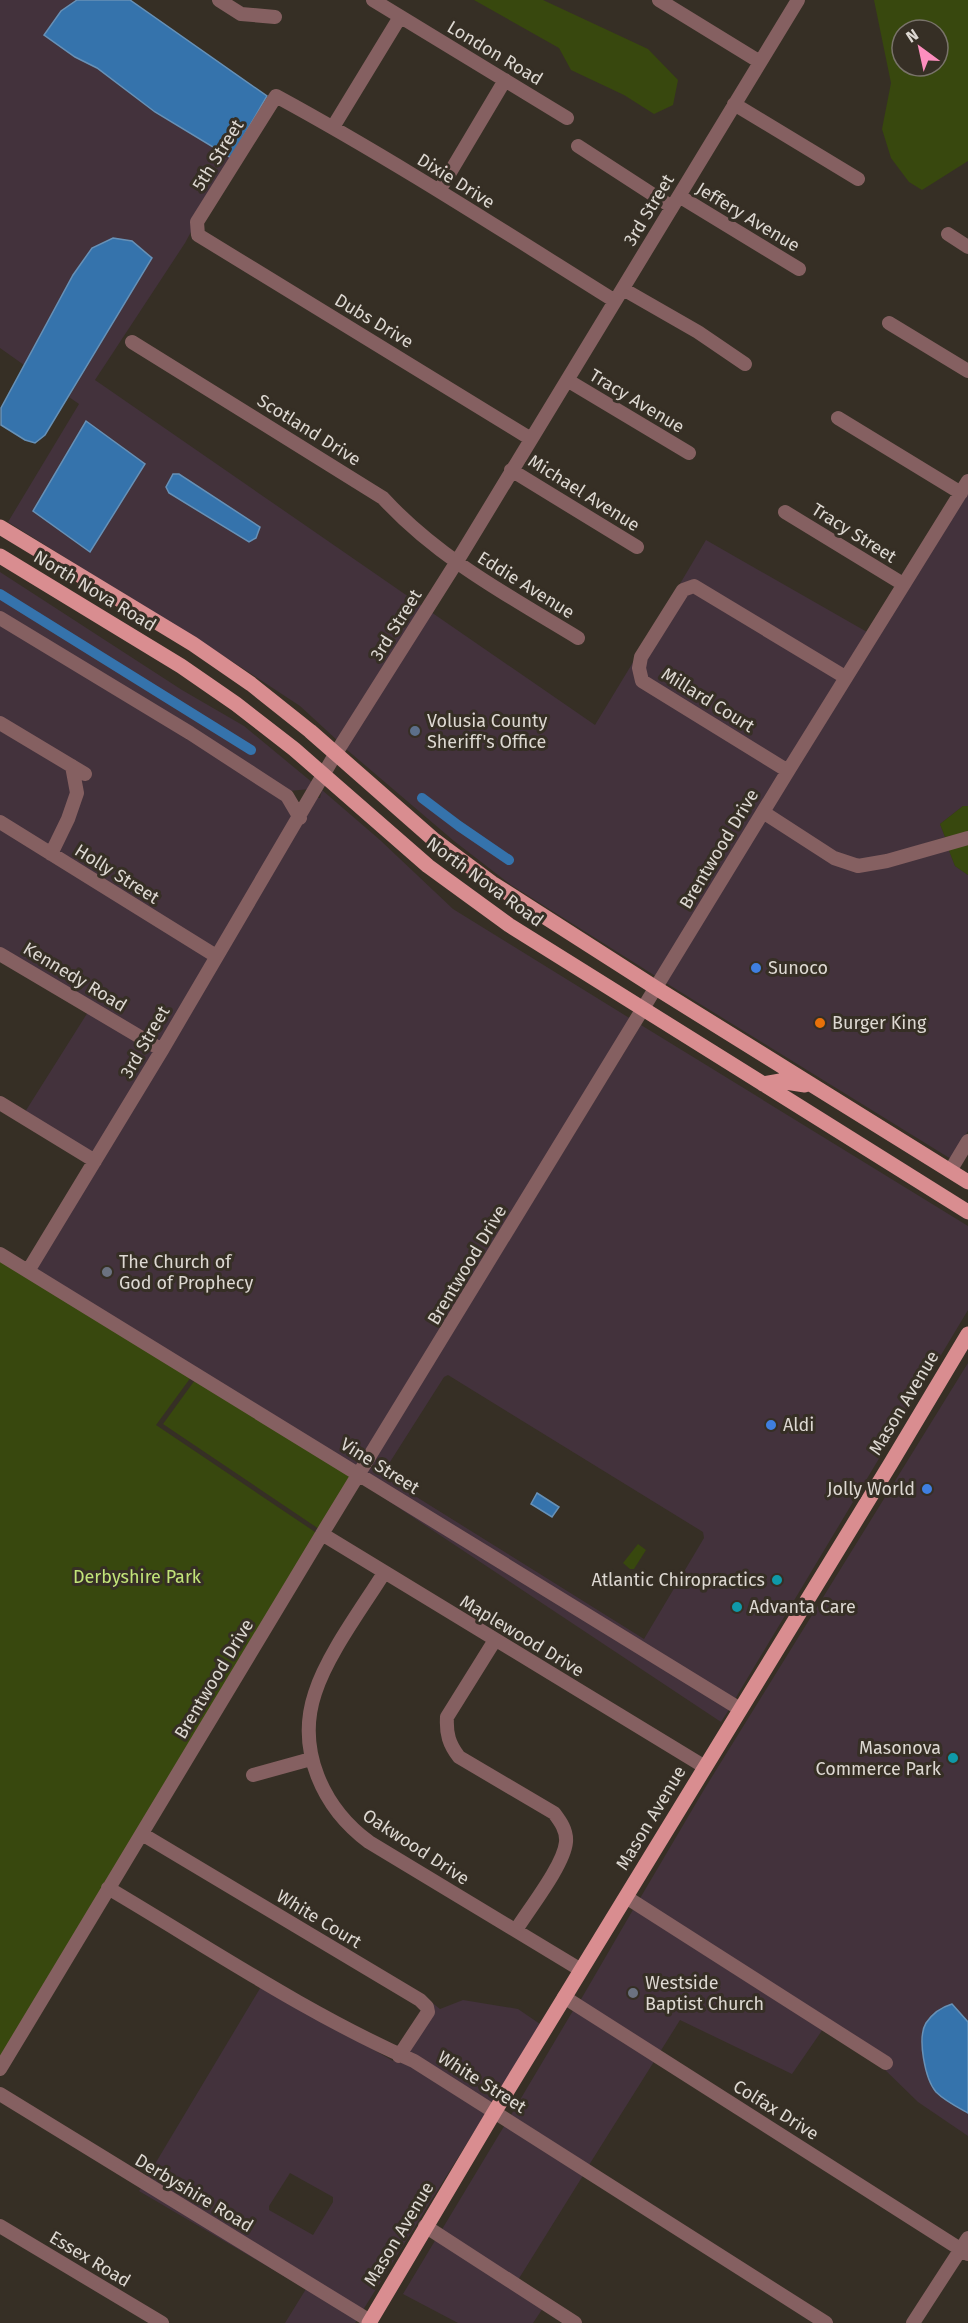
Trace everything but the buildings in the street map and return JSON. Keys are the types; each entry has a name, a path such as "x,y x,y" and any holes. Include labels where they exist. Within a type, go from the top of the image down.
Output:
{"main road":[{"name":"North Nova Road","path":"1,530 216,659 251,684 466,864 528,908 968,1182"},
{"name":"North Nova Road","path":"0,556 208,684 263,725 393,837 452,884 536,943 968,1212"},
{"path":"763,1084 779,1081 814,1086"},
{"name":"Mason Avenue","path":"370,2322 425,2226 968,1334"}],"street":[{"path":"219,0 241,14 275,17"},
{"name":"London Road","path":"373,0 567,118"},
{"path":"659,0 760,62"},
{"name":"3rd Street","path":"28,1271 300,818 336,753 456,563 798,0"},
{"path":"333,127 400,17"},
{"path":"440,191 505,80"},
{"name":"Dixie Drive","path":"276,96 440,191 615,301"},
{"name":"5th Street","path":"198,235 197,222 276,96"},
{"path":"734,104 858,179"},
{"name":"Jeffery Avenue","path":"578,146 799,269"},
{"path":"948,234 968,247"},
{"name":"Dubs Drive","path":"198,235 531,439"},
{"path":"623,289 699,332 745,363"},
{"path":"889,323 968,372"},
{"name":"Scotland Drive","path":"132,342 383,498 405,522 456,563"},
{"name":"Tracy Avenue","path":"567,380 689,453"},
{"path":"838,418 965,487"},
{"name":"Michael Avenue","path":"512,470 637,547"},
{"name":"Brentwood Drive","path":"0,2069 322,1534 845,676 965,487"},
{"name":"Tracy Street","path":"785,512 903,584"},
{"name":"Eddie Avenue","path":"456,563 578,638"},
{"name":"Millard Court","path":"788,771 642,681 639,668 641,657 683,590 694,586 845,676"},
{"path":"0,618 181,727 287,796 300,818"},
{"path":"0,723 85,774"},
{"path":"51,854 68,819 77,793 72,766"},
{"path":"287,796 314,794"},
{"path":"764,812 834,858 858,866 887,861 968,838"},
{"name":"Holly Street","path":"0,822 216,956"},
{"name":"Kennedy Road","path":"0,954 162,1050"},
{"path":"0,1103 95,1161"},
{"path":"950,1171 968,1141"},
{"name":"Vine Street","path":"0,1254 740,1709"},
{"name":"Maplewood Drive","path":"322,1534 705,1767"},
{"name":"Oakwood Drive","path":"384,1573 326,1668 315,1692 310,1713 311,1759 326,1797 352,1829 369,1842 581,1970"},
{"path":"495,1640 447,1717 446,1732 450,1745 459,1758 554,1813 564,1827 566,1840 564,1853 516,1930"},
{"path":"253,1774 311,1759"},
{"name":"White Court","path":"142,1834 420,2000 427,2007 428,2012 399,2056"},
{"name":"White Street","path":"108,1888 314,2010 399,2056 414,2061 826,2323"},
{"path":"626,1897 886,2063"},
{"name":"Colfax Drive","path":"564,1997 966,2247"},
{"name":"Derbyshire Road","path":"0,2094 370,2322"},
{"name":"Essex Road","path":"0,2226 162,2323"},
{"path":"425,2226 575,2323"},
{"path":"913,2323 966,2247"}],"shaded area":[{"path":"0,0 77,0 45,35 75,57 97,68 155,112 231,158 185,243 95,380 422,606 338,741 300,706 8,522 79,404 69,397 152,258 73,275 24,365 0,348"},
{"path":"968,492 968,806 963,806 940,824 945,837 885,856 858,860 836,853 770,810"},
{"path":"706,540 867,632 843,670 696,581 665,609"},
{"path":"0,572 182,690 244,726 313,783 310,789 289,791 0,612"},
{"path":"694,591 838,678 786,764 646,677 644,669 646,659 687,594"},
{"path":"431,612 595,725 635,659 634,669 781,772 657,977 511,885 454,841 346,749"},
{"path":"0,623 74,667 282,799 294,817 214,949 0,816 0,729 87,781 92,772 0,717"},
{"path":"322,790 380,840 453,909 631,1019 357,1467 35,1270 303,822 306,821 317,798 320,798"},
{"path":"765,819 857,871 948,848 955,866 968,875 968,1131 951,1159 666,983"},
{"path":"0,828 209,958 160,1043 0,948"},
{"path":"88,1012 155,1052 93,1154 25,1112"},
{"path":"641,1025 968,1226 968,1310 735,1699 366,1473","holes":["448,1375 703,1532 704,1538 644,1639 383,1476 383,1473 444,1377"]},
{"path":"968,1363 968,2022 952,2004 922,2038 926,2071 930,2082 945,2099 968,2113 968,2136 918,2102 880,2065 888,2070 892,2062 639,1900 705,1788"},
{"path":"360,1482 730,1708 721,1722"},
{"path":"634,1908 823,2029 792,2074 680,2020 660,2052 580,2001"},
{"path":"262,1985 393,2061 395,2059 400,2063 406,2063 487,2111 363,2310 146,2179","holes":["290,2173 333,2197 333,2202 313,2235 269,2210 269,2206"]},
{"path":"463,2000 518,2009 540,2024 492,2103 407,2053 430,2001 440,2009"},
{"path":"574,2009 655,2060 589,2165 511,2115"},
{"path":"506,2123 584,2174 518,2280 441,2231"},
{"path":"141,2188 358,2319 355,2323 285,2323 306,2289 139,2191"},
{"path":"436,2239 543,2308 533,2323 458,2323 403,2294"}],"green space":[{"path":"474,0 543,0 648,49 678,80 673,105 654,114 624,95 571,70 559,48"},
{"path":"874,0 968,0 968,161 922,190 909,182 891,158 882,129 891,83"},
{"path":"963,806 968,806 968,832 945,837 940,824"},
{"path":"968,843 968,875 955,866 948,848"},
{"name":"Derbyshire Park","path":"0,1254 194,1373 156,1425 321,1536 0,2069"},
{"path":"195,1380 351,1477 319,1529 163,1424"},
{"path":"638,1544 646,1550 634,1569 630,1569 623,1563"}],"water":[{"path":"77,0 130,0 267,96 231,158 155,112 97,68 75,57 44,35 61,11"},
{"path":"113,238 132,241 152,258 45,435 35,443 25,440 1,425 1,408 73,275 92,248"},
{"path":"86,421 145,464 90,552 33,511"},
{"path":"173,474 179,474 260,527 256,538 249,542 169,493 166,487"},
{"path":"537,1493 559,1507 552,1517 531,1504"},
{"path":"952,2004 968,2022 968,2113 936,2092 929,2078 922,2048 923,2030 926,2023 938,2011"}],"waterway":[{"path":"0,594 251,750"},
{"path":"422,798 509,860"}],"place":[{"name":"Volusia County Sheriff's Office","path":"415,731"},
{"name":"Sunoco","path":"756,968"},
{"name":"Burger King","path":"820,1023"},
{"name":"The Church of God of Prophecy","path":"107,1272"},
{"name":"Aldi","path":"771,1425"},
{"name":"Jolly World","path":"927,1489"},
{"name":"Atlantic Chiropractics","path":"777,1580"},
{"name":"Advanta Care","path":"737,1607"},
{"name":"Masonova Commerce Park","path":"953,1758"},
{"name":"Westside Baptist Church","path":"633,1993"}]}
